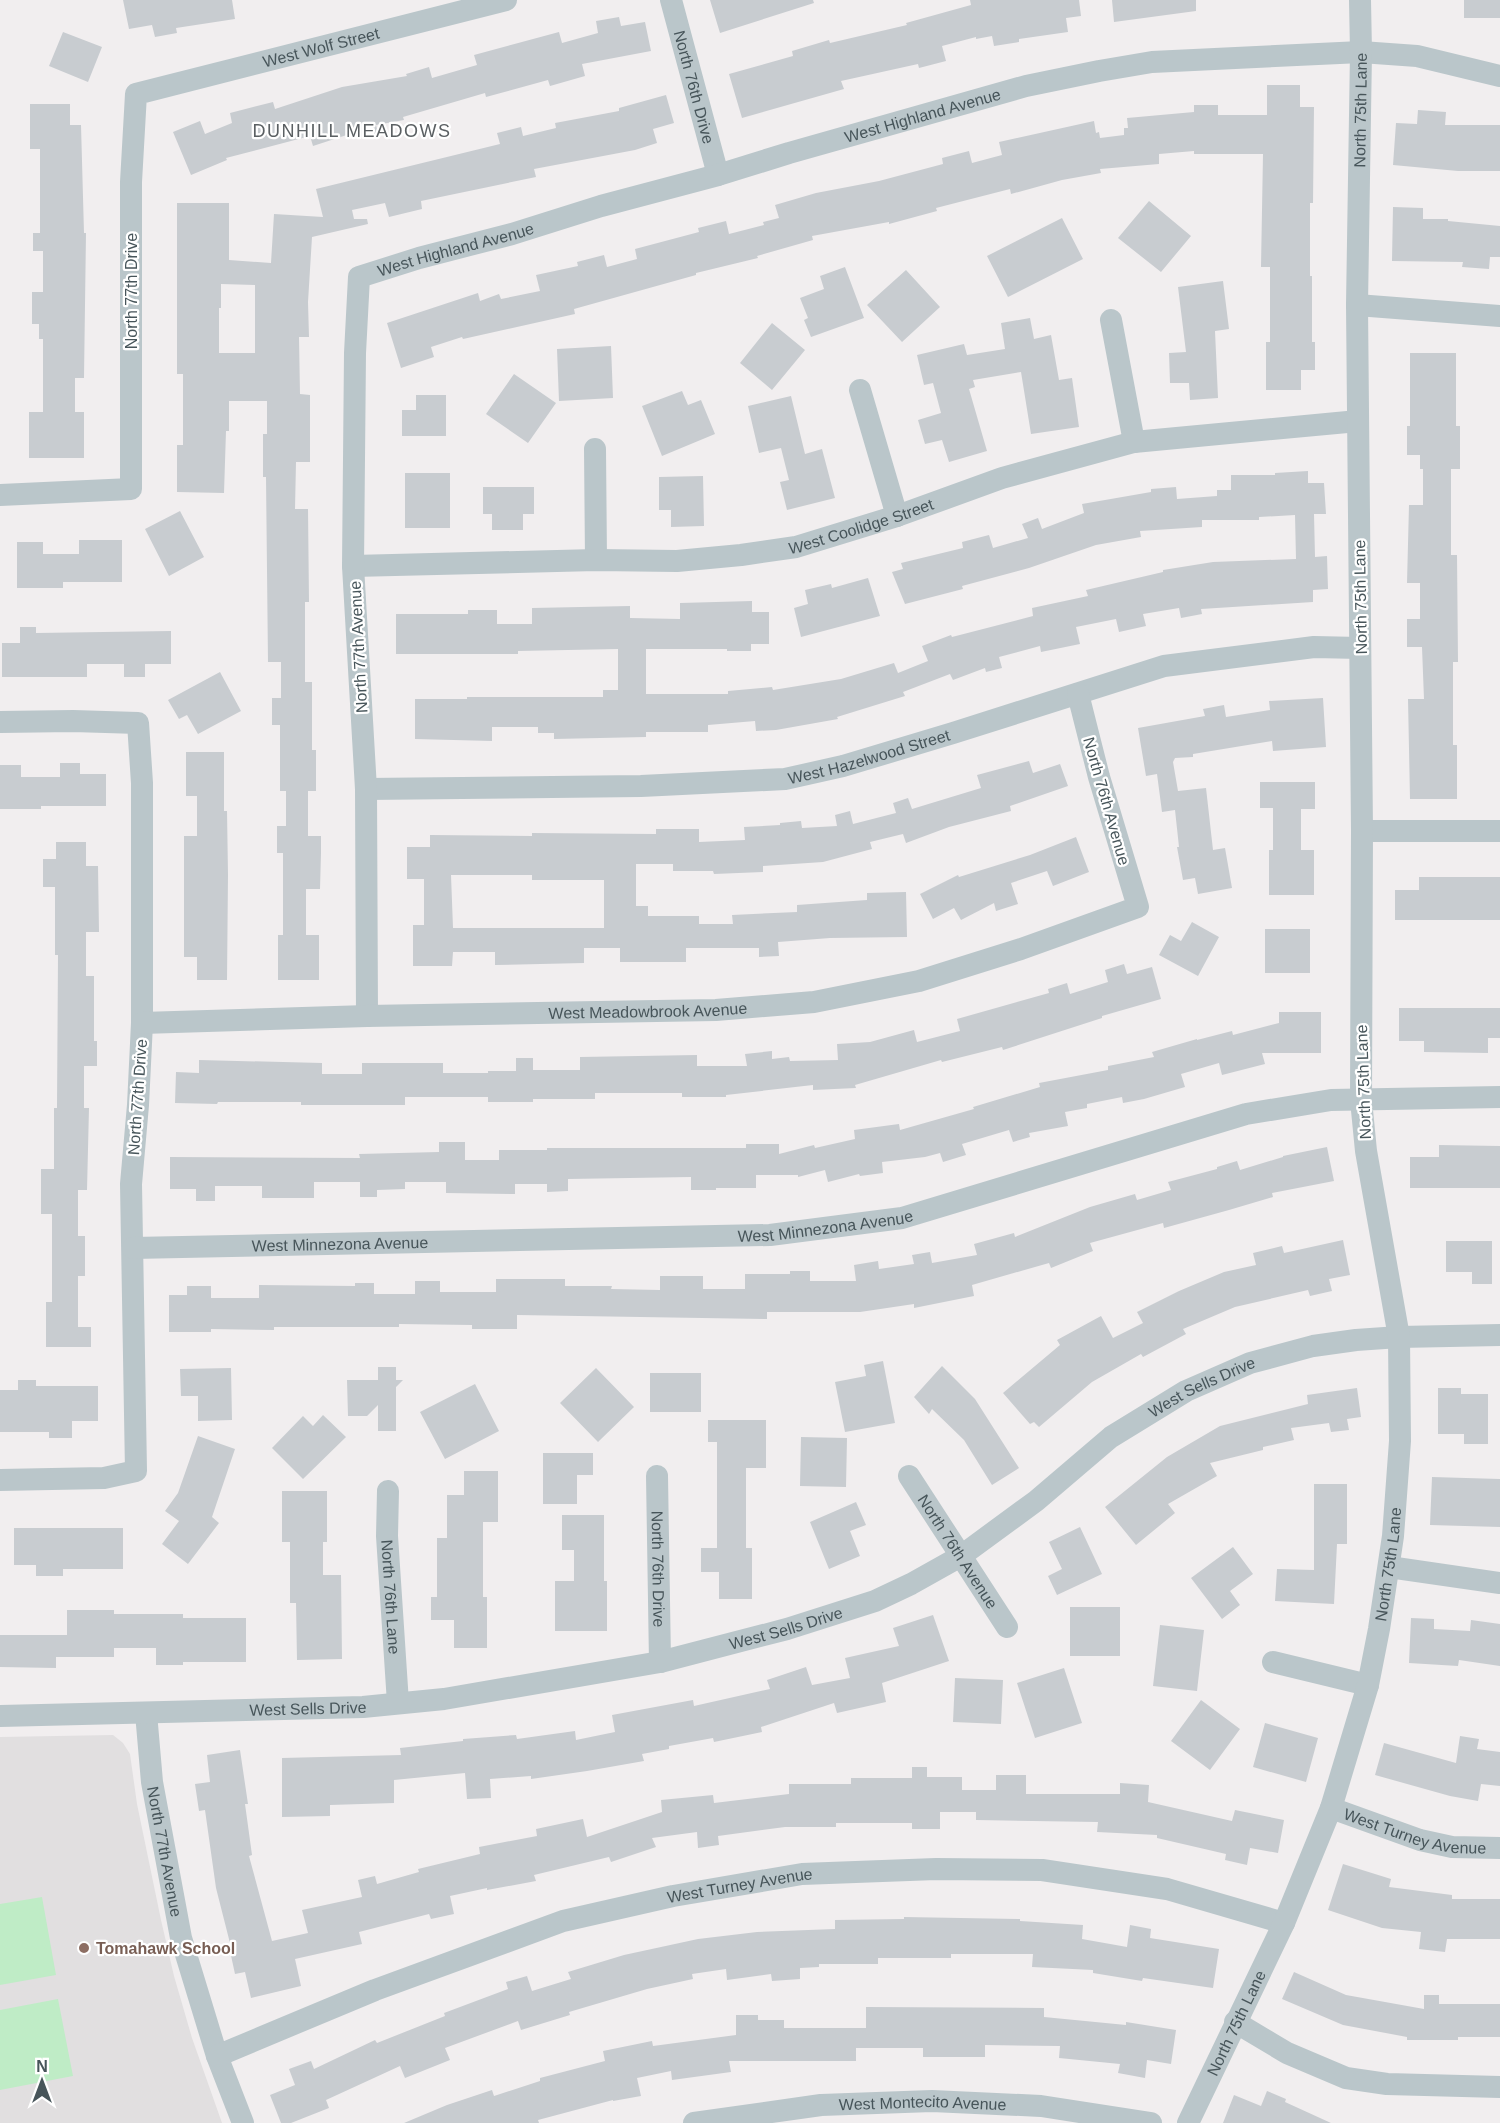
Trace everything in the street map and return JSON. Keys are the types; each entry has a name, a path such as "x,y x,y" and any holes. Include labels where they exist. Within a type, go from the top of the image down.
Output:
{"street":[{"name":"West Wolf Street","path":"136,94 506,0"},
{"name":"North 76th Drive","path":"671,0 718,175"},
{"name":"North 75th Lane","path":"1188,2123 1284,1923 1331,1808 1368,1685 1389,1567 1400,1441 1399,1336 1366,1151 1362,1100 1358,421 1360,0"},
{"name":"West Highland Avenue","path":"359,277 1026,86 1099,70 1152,62 1361,52 1417,56 1500,76"},
{"name":"North 77th Drive","path":"0,495 131,489 132,182 136,94"},
{"name":"North 77th Avenue","path":"359,277 355,353 353,566 366,789 367,1016"},
{"path":"1358,306 1500,316"},
{"path":"1111,320 1134,442"},
{"path":"861,390 897,516"},
{"name":"West Coolidge Street","path":"353,566 596,560 677,561 741,555 796,547 897,516 1002,478 1134,442 1358,421"},
{"path":"595,450 596,560"},
{"name":"West Hazelwood Street","path":"366,789 641,786 785,779 843,766 1164,666 1314,646 1360,648"},
{"name":"North 76th Avenue","path":"1078,694 1099,777 1138,907"},
{"name":"North 77th Drive","path":"0,722 138,723 142,783 142,1023 131,1184 136,1471 104,1478 0,1480"},
{"path":"1362,831 1500,831"},
{"name":"West Meadowbrook Avenue","path":"142,1023 367,1016 716,1010 814,1002 919,981 1021,949 1138,907"},
{"name":"West Minnezona Avenue","path":"133,1248 770,1234 902,1218 1246,1114 1331,1100 1500,1097"},
{"name":"West Sells Drive","path":"0,1716 363,1707 444,1699 660,1662 787,1629 875,1601 962,1556 1036,1500 1111,1437 1186,1391 1250,1363 1313,1346 1399,1336 1500,1335"},
{"name":"North 76th Drive","path":"657,1476 660,1662"},
{"name":"North 76th Avenue","path":"909,1476 1007,1627"},
{"name":"North 76th Lane","path":"388,1491 387,1536 398,1703"},
{"path":"1389,1567 1500,1583"},
{"path":"1274,1662 1368,1685"},
{"name":"North 77th Avenue","path":"146,1713 152,1782 181,1938 217,2056 243,2123"},
{"name":"West Turney Avenue","path":"1331,1808 1419,1840 1452,1847 1500,1848"},
{"name":"West Turney Avenue","path":"217,2056 375,1990 563,1921 673,1896 802,1874 936,1869 1042,1870 1167,1889 1284,1923"},
{"path":"1235,2022 1287,2053 1346,2078 1387,2084 1500,2087"},
{"name":"West Montecito Avenue","path":"694,2123 821,2105 932,2101 1041,2106 1151,2123"}],"shaded area":[{"name":"Tomahawk School","path":"113,1735 123,1743 130,1754 137,1804 174,1976 192,2038 222,2123 0,2123 0,1737"}],"green space":[{"path":"42,1897 56,1975 0,1985 0,1904"},
{"path":"58,1999 73,2076 0,2090 0,2010"}],"building":[{"path":"123,0 232,0 235,19 176,28 177,33 155,37 152,25 129,29"},
{"path":"710,0 813,0 814,3 720,33"},
{"path":"970,0 1079,0 1081,16 1066,18 1068,32 1019,39 1019,42 994,46 992,36 976,39 976,37 942,46 946,61 919,68 918,64 841,81 844,89 742,118 729,74 793,56 792,51 829,40 830,43 907,25 906,23 971,5"},
{"path":"1112,0 1196,0 1196,11 1114,22"},
{"path":"1464,0 1500,0 1500,18 1464,18"},
{"path":"619,17 621,26 645,22 651,51 582,64 585,76 550,86 548,80 486,97 485,93 403,117 404,120 376,125 378,134 360,137 359,131 313,146 310,136 226,158 227,160 191,175 173,132 200,121 205,134 232,123 230,113 273,102 275,109 342,87 407,76 406,74 429,67 432,78 477,65 474,55 559,32 562,43 598,33 596,21"},
{"path":"63,32 102,47 88,82 49,66"},
{"path":"1267,85 1300,85 1300,107 1314,107 1310,276 1312,276 1312,342 1315,342 1315,370 1301,370 1301,390 1266,390 1266,342 1270,342 1270,267 1261,267 1263,154 1194,154 1194,151 1159,154 1159,164 1100,169 1101,173 1062,180 1011,194 1010,189 936,208 937,211 889,224 889,222 812,236 813,240 757,256 758,258 696,273 696,275 574,309 575,314 463,339 462,337 431,347 434,357 401,368 387,323 478,293 480,301 499,294 501,299 540,291 536,275 578,266 577,262 604,255 607,267 637,259 635,249 699,232 698,228 726,221 729,234 764,225 763,222 779,218 775,205 816,193 879,181 943,164 942,158 969,151 972,163 1002,155 999,142 1094,121 1096,133 1099,132 1100,138 1124,135 1124,128 1128,128 1127,118 1194,112 1194,105 1218,105 1218,115 1267,115"},
{"path":"666,95 674,123 653,129 657,143 635,150 534,169 536,177 421,201 422,209 389,217 385,203 352,210 354,219 367,219 368,224 312,237 308,302 309,337 299,337 300,394 310,395 310,462 296,462 295,509 308,509 309,602 305,602 305,682 312,682 312,750 316,750 316,791 308,791 308,836 321,836 321,853 320,889 306,889 306,935 319,935 319,980 278,980 278,935 283,935 283,853 277,853 277,826 286,826 286,791 280,791 280,725 272,725 272,698 281,698 281,662 268,662 266,477 263,477 263,434 267,434 267,401 229,401 224,493 177,492 177,445 183,445 183,374 177,374 177,203 229,203 229,260 271,263 274,214 323,217 316,189 500,144 497,133 521,127 523,136 556,128 555,123 619,111 619,108","holes":["221,284 255,285 255,353 219,353"]},
{"path":"30,104 70,104 70,125 81,125 84,233 86,233 84,378 75,378 75,412 84,412 84,458 29,458 29,412 43,412 43,339 39,339 39,324 32,324 32,292 43,292 43,251 33,251 33,233 40,233 40,149 30,149"},
{"path":"1418,110 1446,112 1445,125 1500,125 1500,171 1458,171 1393,165 1396,123 1417,124"},
{"path":"1149,201 1191,236 1161,272 1118,238"},
{"path":"1393,207 1423,208 1423,219 1448,219 1448,221 1500,226 1500,257 1490,257 1489,269 1462,267 1463,262 1392,261"},
{"path":"1062,218 1083,259 1008,297 987,256"},
{"path":"845,267 864,318 811,337 804,320 808,318 800,298 824,289 820,276"},
{"path":"906,270 940,307 902,342 867,305"},
{"path":"1223,281 1229,329 1215,331 1218,398 1190,400 1189,383 1170,383 1169,353 1186,352 1178,287"},
{"path":"1030,318 1034,339 1051,335 1059,380 1072,378 1079,427 1031,434 1021,372 973,380 975,387 969,389 987,451 949,462 942,440 925,444 918,420 941,413 933,383 924,385 917,355 964,344 967,355 1005,349 1001,323"},
{"path":"772,323 805,350 772,390 740,363"},
{"path":"611,346 613,398 559,401 557,349"},
{"path":"1410,353 1456,353 1456,426 1460,426 1460,469 1451,469 1451,555 1457,555 1458,662 1453,662 1453,745 1457,745 1457,799 1410,799 1408,699 1424,699 1422,647 1407,647 1407,619 1420,619 1420,583 1407,583 1409,505 1423,505 1423,469 1420,469 1420,455 1407,455 1407,426 1410,426"},
{"path":"514,374 556,403 528,443 486,414"},
{"path":"682,391 688,405 701,400 715,434 662,456 642,406"},
{"path":"416,395 446,395 446,436 402,436 402,410 416,410"},
{"path":"791,396 805,454 822,449 835,498 787,510 780,482 789,480 781,448 759,453 748,406"},
{"path":"1308,471 1308,483 1324,483 1326,514 1314,514 1315,557 1327,556 1328,589 1313,590 1313,602 1201,609 1202,614 1181,618 1179,608 1143,614 1146,626 1119,632 1116,619 1076,627 1080,644 1041,652 1040,646 999,657 1002,668 986,672 985,668 953,680 950,674 903,692 905,696 837,717 838,719 776,730 756,731 755,721 708,725 708,732 646,732 646,737 554,739 554,733 538,733 538,727 492,727 492,741 415,739 415,699 603,697 603,690 618,690 618,649 518,651 518,654 396,654 396,614 468,614 468,610 497,610 497,624 532,624 532,608 630,606 630,618 680,619 680,603 752,601 752,612 769,612 769,644 751,644 751,651 646,649 646,694 728,694 728,691 772,687 773,690 841,679 894,663 898,673 928,661 922,646 951,635 952,637 1033,616 1032,608 1088,596 1086,590 1163,572 1163,570 1213,562 1296,559 1295,515 1259,517 1259,520 1202,520 1202,527 1140,531 1141,537 1096,545 1029,568 962,586 963,589 905,604 892,572 903,569 901,563 963,548 962,542 989,535 993,548 1028,538 1022,524 1038,518 1042,529 1084,513 1082,504 1151,492 1151,489 1176,487 1177,499 1217,496 1217,490 1231,490 1231,475 1275,475 1275,473"},
{"path":"405,473 450,473 450,528 405,528"},
{"path":"703,476 704,526 671,527 671,510 659,510 659,477"},
{"path":"483,487 534,487 534,514 523,514 523,530 492,530 492,514 483,514"},
{"path":"180,511 204,557 169,576 145,529"},
{"path":"79,540 122,540 122,582 63,582 63,588 17,588 17,542 43,542 43,554 79,554"},
{"path":"868,578 880,616 801,637 794,608 808,604 805,590 831,584 832,588"},
{"path":"20,627 36,627 36,633 171,631 171,664 145,664 145,677 124,677 124,664 87,664 87,677 2,677 2,643 20,643"},
{"path":"220,672 241,711 198,734 187,715 179,719 168,700"},
{"path":"1323,698 1326,747 1273,751 1272,741 1193,754 1193,757 1175,758 1173,762 1178,791 1206,788 1213,850 1225,848 1232,888 1198,894 1195,878 1183,880 1177,847 1179,847 1175,810 1162,812 1157,774 1146,776 1138,728 1205,716 1203,709 1224,705 1226,717 1270,710 1269,701"},
{"path":"186,752 224,752 224,811 227,811 228,875 227,980 197,980 197,957 184,957 184,836 197,836 197,796 186,796"},
{"path":"1029,761 1033,773 1060,764 1068,786 1010,806 1011,811 949,827 906,843 903,834 870,842 872,849 823,862 763,866 763,872 714,874 713,871 673,871 673,864 636,864 636,906 648,906 648,916 699,916 699,924 733,924 732,915 797,912 797,905 867,900 867,893 906,892 907,937 830,938 778,942 779,956 759,957 759,948 686,948 686,962 620,962 620,948 584,948 584,963 495,965 495,952 453,952 452,966 413,966 413,925 424,925 424,879 407,879 407,847 430,847 430,835 656,834 656,829 699,829 699,842 745,840 744,827 801,821 802,828 837,826 835,815 850,811 853,824 896,813 893,803 908,798 912,809 981,788 977,775","holes":["451,875 532,875 532,880 604,880 604,928 453,928"]},
{"path":"60,763 80,763 80,774 106,774 106,806 41,806 41,809 0,809 0,765 21,765 21,777 60,777"},
{"path":"1260,782 1315,782 1315,809 1301,809 1301,850 1314,850 1314,895 1269,895 1269,850 1273,850 1273,808 1260,808"},
{"path":"1076,837 1089,872 1053,886 1047,871 1011,883 1018,904 996,911 994,903 961,920 954,908 933,919 920,894 958,875 959,877 1030,855"},
{"path":"56,842 86,842 86,866 98,866 99,932 86,932 86,976 94,976 94,1041 97,1041 97,1066 84,1066 84,1108 89,1108 87,1190 78,1190 78,1236 85,1236 85,1276 78,1276 78,1327 91,1327 91,1347 46,1347 46,1302 52,1302 52,1214 41,1214 41,1169 54,1169 54,1108 57,1108 58,955 55,955 55,887 43,887 43,859 56,859"},
{"path":"1419,877 1500,877 1500,920 1395,920 1395,890 1419,890"},
{"path":"1192,922 1219,937 1198,976 1159,955 1170,935 1181,941"},
{"path":"1265,929 1310,929 1310,973 1265,973"},
{"path":"1124,964 1127,974 1152,967 1161,999 1102,1016 1102,1018 1003,1050 1002,1047 942,1062 941,1060 855,1085 856,1088 813,1090 813,1085 726,1095 726,1097 682,1097 682,1093 595,1093 595,1099 533,1099 533,1102 488,1102 488,1097 405,1097 405,1105 301,1105 301,1102 175,1103 176,1072 199,1073 199,1060 322,1063 322,1074 362,1074 362,1063 443,1063 443,1073 516,1071 516,1058 533,1058 533,1070 580,1070 580,1057 697,1055 697,1066 747,1066 745,1054 772,1051 772,1059 789,1057 790,1061 838,1060 837,1044 870,1042 914,1030 917,1042 960,1031 957,1019 1049,993 1048,989 1067,983 1070,994 1108,982 1105,970"},
{"path":"1399,1008 1500,1008 1500,1038 1488,1038 1488,1053 1424,1052 1424,1041 1399,1041"},
{"path":"1279,1012 1321,1012 1321,1053 1262,1053 1265,1064 1222,1075 1219,1063 1181,1074 1185,1087 1144,1099 1123,1103 1122,1097 1087,1104 1087,1108 1065,1112 1068,1126 1029,1133 1030,1137 1013,1142 1009,1130 962,1144 966,1155 943,1162 940,1153 882,1162 883,1173 860,1176 859,1174 828,1182 825,1170 798,1177 798,1175 756,1175 756,1188 716,1188 716,1190 691,1190 691,1177 568,1179 568,1191 547,1192 547,1184 515,1184 515,1194 446,1193 446,1182 405,1182 405,1189 377,1190 377,1197 360,1197 360,1182 314,1182 314,1198 262,1198 262,1186 215,1186 215,1201 196,1201 196,1189 170,1189 170,1157 360,1158 359,1154 439,1152 439,1142 465,1142 465,1160 499,1160 499,1150 746,1148 746,1144 779,1144 779,1154 814,1145 815,1148 855,1139 854,1130 899,1124 900,1130 1040,1087 1039,1083 1108,1070 1108,1066 1154,1057 1152,1052 1197,1039 1232,1031 1233,1035 1279,1023"},
{"path":"1439,1145 1500,1146 1500,1188 1410,1188 1410,1157 1439,1157"},
{"path":"1327,1147 1334,1181 1272,1193 1273,1197 1164,1228 1163,1223 1090,1243 1093,1251 1051,1268 1049,1263 972,1285 974,1296 914,1308 914,1304 860,1312 767,1312 767,1319 517,1315 517,1329 472,1329 472,1325 399,1324 399,1327 274,1327 274,1330 211,1329 211,1332 169,1332 169,1295 187,1295 187,1286 211,1286 211,1298 259,1298 259,1285 355,1286 355,1283 374,1283 374,1294 415,1294 415,1281 440,1281 440,1292 496,1292 496,1279 565,1279 565,1286 612,1286 611,1289 660,1290 660,1276 703,1276 703,1289 745,1289 745,1274 790,1274 790,1271 810,1271 810,1281 856,1281 854,1265 878,1261 879,1269 914,1264 912,1255 930,1252 932,1263 977,1255 974,1244 1014,1233 1015,1237 1090,1207 1135,1194 1137,1200 1171,1190 1168,1182 1217,1169 1217,1167 1237,1161 1240,1170 1283,1156"},
{"path":"1343,1240 1350,1275 1329,1279 1332,1291 1310,1296 1308,1290 1235,1307 1183,1329 1186,1334 1143,1357 1141,1354 1092,1382 1039,1427 1034,1422 1030,1424 1003,1393 1060,1345 1057,1340 1101,1316 1113,1338 1143,1323 1137,1312 1224,1272 1256,1265 1253,1253 1282,1246 1284,1253"},
{"path":"1446,1241 1492,1241 1492,1284 1472,1284 1472,1272 1446,1272"},
{"path":"883,1361 895,1423 845,1432 835,1382 866,1376 864,1365"},
{"path":"942,1366 975,1399 1019,1468 992,1485 964,1440 932,1409 929,1414 914,1397"},
{"path":"378,1367 396,1367 396,1380 403,1380 396,1387 396,1431 378,1431 378,1405 367,1416 348,1416 347,1380 378,1380"},
{"path":"231,1368 232,1420 198,1421 198,1396 181,1396 180,1369"},
{"path":"596,1368 634,1407 598,1442 560,1403"},
{"path":"650,1373 701,1373 701,1412 650,1412"},
{"path":"18,1380 36,1380 36,1386 98,1386 98,1421 72,1421 72,1438 49,1438 49,1432 0,1432 0,1390 18,1390"},
{"path":"475,1384 499,1431 445,1459 420,1412"},
{"path":"1357,1388 1361,1417 1347,1419 1349,1430 1331,1432 1329,1423 1291,1428 1294,1440 1210,1463 1217,1476 1168,1504 1175,1513 1136,1545 1105,1507 1167,1457 1220,1426 1308,1404 1307,1395"},
{"path":"1438,1388 1461,1388 1461,1394 1488,1394 1488,1444 1464,1444 1464,1434 1438,1434"},
{"path":"323,1415 346,1437 303,1479 272,1448 303,1416 313,1426"},
{"path":"708,1420 766,1420 766,1468 746,1468 746,1548 752,1548 752,1599 719,1599 719,1572 701,1572 701,1548 717,1548 717,1442 708,1442"},
{"path":"198,1436 235,1449 212,1517 219,1523 188,1564 162,1544 179,1521 165,1511 178,1493"},
{"path":"801,1437 847,1438 846,1487 800,1486"},
{"path":"543,1453 593,1453 593,1475 577,1475 577,1504 543,1504"},
{"path":"464,1471 498,1471 498,1522 483,1522 483,1597 487,1597 487,1648 454,1648 454,1620 431,1620 431,1597 437,1597 437,1538 447,1538 447,1495 464,1495"},
{"path":"1432,1477 1500,1479 1500,1527 1430,1525"},
{"path":"1314,1484 1347,1484 1347,1544 1337,1544 1334,1604 1275,1601 1277,1569 1314,1570"},
{"path":"282,1491 327,1491 327,1542 323,1542 323,1575 341,1575 342,1659 297,1660 296,1603 290,1603 290,1542 282,1542"},
{"path":"856,1502 866,1525 850,1531 860,1556 829,1569 810,1522"},
{"path":"562,1515 604,1515 607,1631 555,1631 555,1581 574,1581 574,1550 562,1550"},
{"path":"1080,1527 1102,1574 1057,1595 1048,1576 1062,1569 1049,1542"},
{"path":"14,1528 123,1528 123,1569 63,1569 63,1576 36,1576 36,1565 14,1565"},
{"path":"1233,1547 1253,1574 1230,1591 1240,1605 1222,1619 1191,1578"},
{"path":"1070,1607 1120,1607 1120,1656 1070,1656"},
{"path":"67,1610 114,1610 114,1614 183,1614 183,1618 246,1618 246,1662 183,1662 183,1665 156,1665 156,1648 114,1648 114,1657 56,1657 56,1668 0,1667 0,1635 67,1635"},
{"path":"933,1615 949,1661 882,1683 886,1702 837,1713 834,1703 761,1727 762,1732 714,1742 713,1738 669,1746 669,1749 642,1754 644,1761 531,1779 531,1776 490,1779 491,1798 467,1799 465,1773 394,1780 394,1803 330,1805 330,1816 282,1817 282,1758 401,1755 400,1748 463,1741 463,1739 516,1735 517,1739 575,1731 576,1740 615,1732 612,1715 693,1700 694,1706 770,1689 767,1680 806,1667 812,1685 850,1678 845,1658 899,1646 893,1628"},
{"path":"1411,1618 1434,1619 1434,1629 1470,1631 1471,1620 1500,1624 1500,1666 1459,1660 1458,1666 1409,1663"},
{"path":"1160,1625 1204,1630 1197,1691 1153,1686"},
{"path":"1064,1668 1082,1723 1035,1738 1017,1683"},
{"path":"955,1678 1003,1680 1001,1724 953,1722"},
{"path":"1201,1700 1240,1729 1210,1770 1171,1741"},
{"path":"1265,1723 1318,1738 1306,1782 1253,1767"},
{"path":"1460,1736 1479,1739 1477,1749 1500,1752 1500,1786 1481,1784 1478,1801 1450,1796 1375,1775 1384,1743 1456,1763"},
{"path":"240,1750 248,1804 245,1804 252,1855 249,1856 272,1941 308,1933 302,1910 362,1897 358,1880 375,1876 377,1884 419,1872 418,1869 480,1854 479,1847 537,1836 536,1829 583,1819 587,1837 662,1812 661,1800 713,1795 714,1803 789,1794 789,1784 851,1784 851,1778 912,1778 912,1767 927,1767 927,1777 962,1777 962,1790 996,1790 996,1775 1026,1775 1026,1794 1120,1794 1120,1783 1149,1785 1148,1802 1232,1821 1235,1810 1284,1820 1278,1853 1250,1848 1247,1865 1225,1860 1226,1854 1157,1838 1157,1835 1097,1832 1098,1822 976,1820 976,1812 940,1812 940,1829 912,1829 912,1823 836,1823 836,1827 785,1827 718,1836 719,1845 698,1848 697,1832 652,1838 656,1847 611,1862 609,1857 534,1875 536,1881 450,1896 454,1914 431,1919 429,1914 359,1932 362,1944 295,1959 301,1986 251,1998 245,1972 235,1974 230,1951 232,1951 216,1888 205,1810 199,1811 195,1784 210,1782 207,1755"},
{"path":"1343,1864 1391,1879 1389,1887 1452,1895 1452,1899 1500,1899 1500,1939 1447,1939 1445,1952 1419,1949 1421,1932 1382,1928 1328,1910"},
{"path":"904,1917 1020,1919 1020,1921 1083,1925 1082,1939 1127,1947 1130,1925 1151,1929 1150,1938 1219,1949 1213,1988 1143,1978 1142,1981 1093,1973 1093,1970 1032,1967 1033,1954 951,1954 951,1958 878,1958 878,1964 819,1964 819,1967 800,1968 800,1979 772,1981 771,1974 727,1980 726,1969 692,1974 693,1979 647,1989 569,2012 570,2015 521,2030 518,2021 445,2048 450,2060 405,2078 400,2066 326,2100 329,2108 291,2123 281,2123 270,2095 295,2085 289,2069 311,2061 314,2069 375,2040 377,2043 445,2016 444,2013 508,1989 506,1982 527,1976 532,1991 571,1979 568,1972 624,1955 698,1939 757,1932 835,1929 835,1920 904,1919"},
{"path":"1294,1972 1346,1995 1424,2009 1424,1995 1439,1995 1439,2004 1500,2004 1500,2037 1407,2040 1407,2037 1343,2025 1282,1999"},
{"path":"866,2007 1044,2008 1044,2017 1126,2025 1126,2022 1176,2030 1171,2064 1147,2060 1145,2078 1118,2073 1120,2064 1059,2058 1060,2046 985,2045 985,2057 923,2057 923,2048 856,2048 856,2061 729,2061 731,2072 672,2080 671,2071 637,2078 641,2096 613,2100 538,2120 539,2123 404,2123 492,2090 494,2096 540,2081 540,2078 605,2061 603,2051 652,2041 653,2046 736,2035 736,2015 758,2015 758,2020 784,2020 784,2028 866,2028"},
{"path":"1267,2091 1331,2123 1223,2123 1234,2095 1261,2106"}],"place":[{"name":"Tomahawk School","path":"84,1948"}],"district":[{"name":"DUNHILL MEADOWS","path":"352,131"}]}
